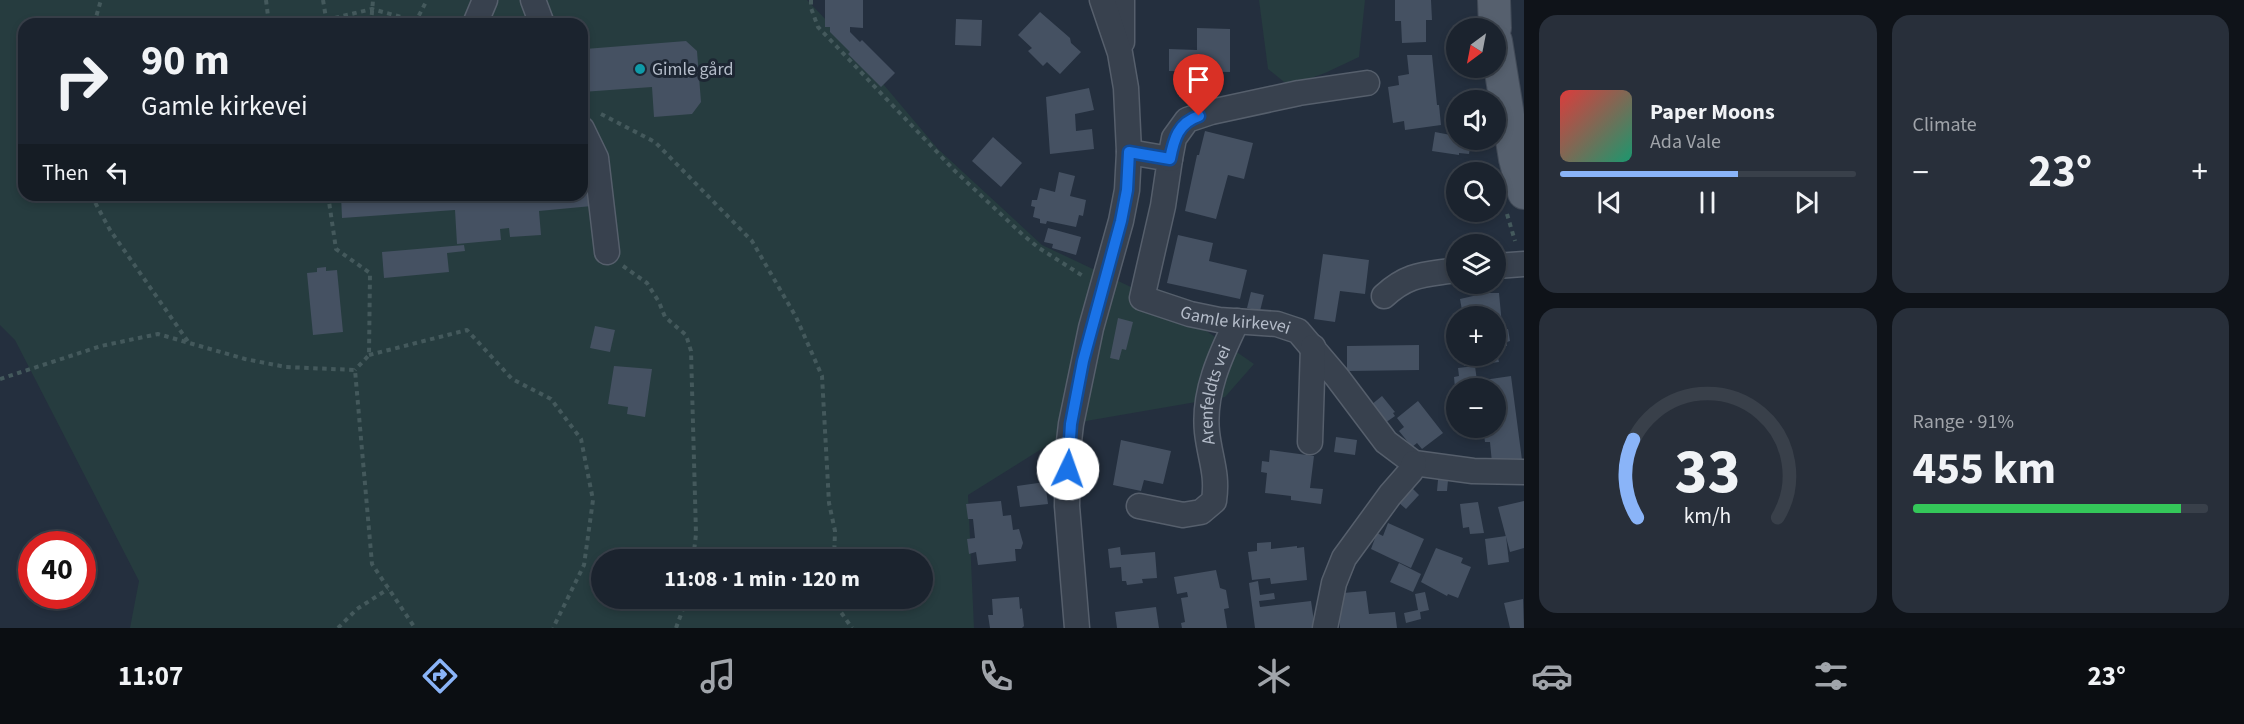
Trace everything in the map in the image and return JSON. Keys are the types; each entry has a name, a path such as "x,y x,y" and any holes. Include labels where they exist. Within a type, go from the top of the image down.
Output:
{"main road":[{"path":"1494,0 1495,18"},
{"path":"1501,78 1515,200"}],"street":[{"path":"478,18 485,0"},
{"path":"533,0 540,18"},
{"path":"1077,628 1067,506 1068,450 1083,361 1125,201 1129,152 1126,88 1120,53 1102,0"},
{"path":"1120,53 1123,34 1122,0"},
{"name":"Gamle kirkevei","path":"1367,83 1299,93 1211,112 1187,120 1174,138 1152,261 1142,298 1190,314 1277,324 1298,331 1313,347 1386,442 1414,463 1473,471 1524,472"},
{"path":"588,123 596,158 607,252"},
{"path":"1129,152 1170,159"},
{"path":"1506,265 1523,264"},
{"path":"1384,296 1396,284 1408,278 1446,272"},
{"name":"Arenfeldts vei","path":"1139,506 1183,515 1201,512 1214,501 1216,476 1207,433 1206,407 1209,387 1237,321"},
{"path":"1310,442 1313,347"},
{"path":"1325,628 1332,589 1344,558 1390,495 1411,471 1414,463"}],"path":[{"path":"96,18 101,0"},
{"path":"266,0 268,18"},
{"path":"323,0 326,18"},
{"path":"371,18 373,0"},
{"path":"418,18 427,0"},
{"path":"811,0 811,8 818,27 955,171 1040,248 1073,271 1103,286"},
{"path":"341,18 372,9 405,18"},
{"path":"588,119 655,142 752,242 796,317 822,376 829,503 835,531 834,549"},
{"path":"1515,200 1523,264"},
{"path":"94,201 110,230 189,344"},
{"path":"329,201 336,249 370,273 369,356"},
{"path":"607,252 611,259 647,283 665,317 687,335 691,351 693,391 696,534 694,549"},
{"path":"0,379 101,346 158,334 245,359 286,367 354,370 369,356 467,330 512,380 551,399 580,439 592,500 585,565 553,628"},
{"path":"354,370 372,564 415,628"},
{"path":"338,628 357,609 388,589"},
{"path":"676,628 683,609"},
{"path":"839,609 852,628"}],"green space":[{"path":"0,0 807,0 851,46 938,149 1042,245 1169,305 1254,364 1225,397 1086,421 968,495 974,628 130,628 139,581 15,340 0,325"},
{"path":"1259,0 1365,0 1359,57 1289,86 1268,69"}],"building":[{"path":"825,0 863,0 863,28 850,27 850,32 860,42 862,40 895,73 881,87 848,54 850,52 830,32 830,27 825,27"},
{"path":"1395,0 1431,0 1432,20 1426,20 1426,42 1402,43 1401,21 1395,21"},
{"path":"1040,12 1070,38 1071,43 1081,52 1060,74 1047,62 1043,66 1028,51 1032,48 1018,35"},
{"path":"956,19 982,20 981,46 955,45"},
{"path":"1197,28 1230,29 1230,72 1169,71 1169,49 1197,50"},
{"name":"Gimle gård","path":"686,41 697,51 701,102 692,114 654,117 652,87 588,92 588,49"},
{"path":"1407,55 1432,55 1441,125 1405,130 1404,121 1393,123 1388,87 1399,85 1398,76 1409,74"},
{"path":"1180,80 1214,82 1214,98 1179,97"},
{"path":"1089,88 1094,110 1075,114 1076,131 1092,129 1094,149 1050,154 1046,97"},
{"path":"1205,131 1253,143 1244,179 1228,175 1216,219 1185,211 1197,155 1199,155"},
{"path":"1435,132 1446,134 1446,150 1470,150 1469,154 1459,153 1459,155 1432,151"},
{"path":"993,137 1022,163 1001,187 972,161"},
{"path":"588,164 592,206 539,211 541,235 510,237 509,228 500,229 501,240 457,244 455,210 342,218 341,201 588,201"},
{"path":"1059,172 1075,176 1070,196 1086,200 1083,216 1079,215 1076,227 1047,221 1046,224 1040,223 1040,219 1033,217 1035,207 1031,206 1032,200 1037,200 1040,188 1055,192"},
{"path":"1048,228 1081,237 1076,255 1052,248 1053,244 1044,242"},
{"path":"1178,235 1213,243 1209,261 1247,270 1240,299 1167,283"},
{"path":"464,245 465,251 447,253 449,272 384,278 382,252"},
{"path":"1323,254 1369,260 1365,294 1340,291 1335,322 1314,319"},
{"path":"326,267 326,271 337,270 343,332 313,335 307,273 317,272 317,268"},
{"path":"1251,292 1264,295 1260,311 1247,308"},
{"path":"1482,294 1499,294 1500,306 1461,306 1460,299"},
{"path":"1118,318 1133,322 1126,350 1122,349 1119,360 1110,358"},
{"path":"595,326 615,330 610,352 590,348"},
{"path":"1508,329 1510,341 1507,342 1507,346 1506,330"},
{"path":"1419,345 1419,370 1347,371 1347,346"},
{"path":"614,366 652,369 645,417 627,414 628,407 608,404"},
{"path":"1475,366 1477,378 1454,378 1459,376 1458,368"},
{"path":"1511,376 1522,460 1492,463 1490,442 1485,442 1484,438 1506,438 1506,378 1497,378"},
{"path":"1382,396 1395,412 1393,413 1395,416 1385,423 1371,405"},
{"path":"1418,401 1443,433 1422,449 1417,443 1412,447 1399,431 1404,427 1397,418"},
{"path":"1336,437 1357,440 1355,455 1334,452"},
{"path":"1121,440 1171,451 1163,484 1144,480 1141,491 1113,485"},
{"path":"1270,450 1314,456 1310,488 1323,489 1321,504 1291,500 1291,496 1265,493 1267,473 1261,472 1262,461 1269,462"},
{"path":"1438,480 1448,480 1447,491 1437,491"},
{"path":"1045,482 1048,504 1020,507 1017,486"},
{"path":"1411,487 1419,495 1406,509 1398,502"},
{"path":"1001,501 1003,516 1011,515 1013,530 1019,529 1023,543 1021,549 1015,549 1016,561 978,565 976,552 969,554 967,539 975,538 973,519 968,519 966,504"},
{"path":"1524,501 1524,548 1510,552 1498,507"},
{"path":"1478,502 1484,533 1470,534 1469,527 1463,528 1460,504"},
{"path":"1388,523 1424,539 1411,568 1371,549 1377,533 1383,536"},
{"path":"1506,536 1509,562 1488,565 1485,539"},
{"path":"1271,542 1271,549 1304,547 1307,580 1271,584 1270,578 1252,580 1248,552 1257,551 1257,543"},
{"path":"1120,547 1121,555 1155,552 1157,578 1142,579 1143,583 1127,585 1126,581 1122,581 1121,567 1110,568 1108,549"},
{"path":"1436,548 1463,558 1461,563 1471,567 1458,598 1448,594 1447,596 1421,582"},
{"path":"1399,563 1421,574 1413,592 1390,582"},
{"path":"1216,570 1220,588 1226,590 1229,608 1224,609 1227,628 1182,628 1181,623 1185,622 1181,598 1188,597 1187,592 1177,594 1174,577"},
{"path":"1258,581 1260,595 1274,593 1275,599 1259,601 1260,607 1311,601 1315,628 1255,628 1249,583"},
{"path":"1366,591 1369,614 1395,612 1397,628 1340,628 1339,611 1342,611 1343,593"},
{"path":"1425,592 1429,610 1420,612 1421,619 1406,623 1404,613 1418,610 1415,594"},
{"path":"1019,597 1024,626 1022,628 990,628 988,615 993,615 992,599"},
{"path":"1523,599 1524,628 1510,628 1504,603"},
{"path":"1156,607 1159,628 1117,628 1115,612"}],"place":[{"name":"Gimle gård","path":"640,69"}],"route":[{"path":"1068,469 1071,424 1083,361 1121,221 1127,190 1129,152 1170,159 1174,138 1187,120 1199,116"}]}
